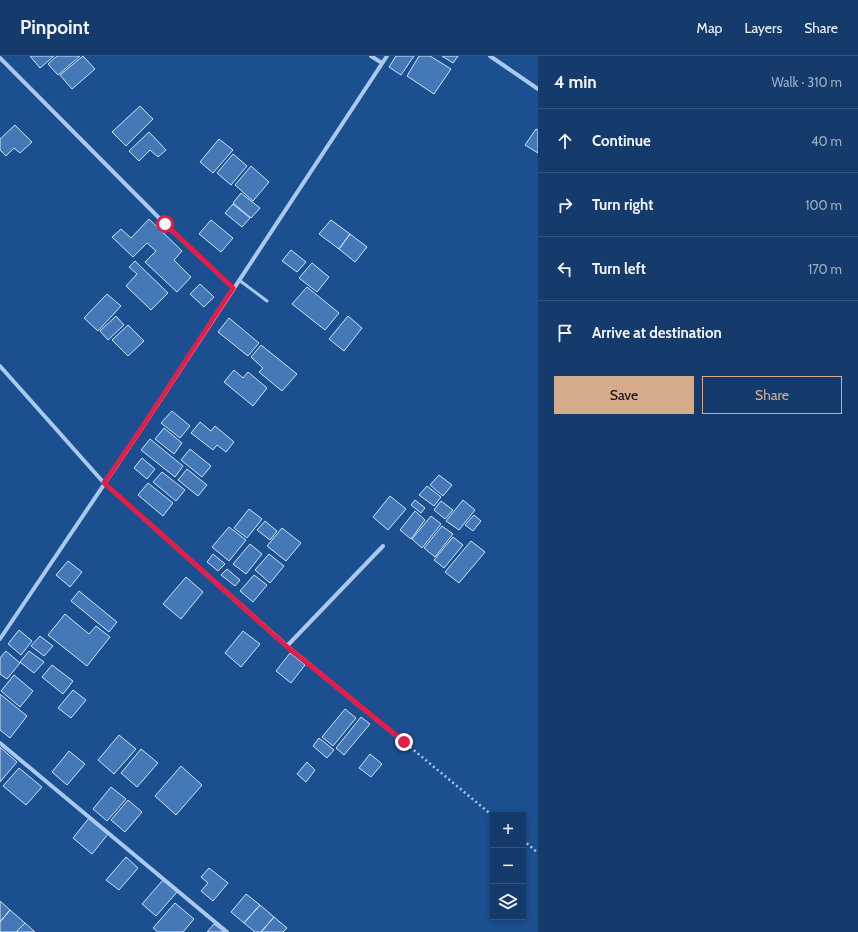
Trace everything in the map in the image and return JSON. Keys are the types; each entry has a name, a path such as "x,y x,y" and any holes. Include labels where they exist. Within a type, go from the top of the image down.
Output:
{"street":[{"path":"371,56 382,63"},
{"path":"0,639 387,56"},
{"path":"490,56 538,89"},
{"path":"0,58 165,224 233,288"},
{"path":"0,366 104,483 286,646 404,742"},
{"path":"286,646 383,546"},
{"path":"0,743 227,932"}],"lane":[{"path":"239,280 266,301"}],"path":[{"path":"404,742 490,814"},
{"path":"526,843 538,853"}],"building":[{"path":"30,56 54,56 40,68"},
{"path":"57,56 80,56 58,75 48,64"},
{"path":"83,56 95,69 72,89 60,75"},
{"path":"396,56 414,56 401,75 389,67"},
{"path":"419,56 430,56 451,69 434,94 407,76"},
{"path":"442,56 458,56 453,63"},
{"path":"140,106 153,119 126,146 112,132"},
{"path":"15,125 32,142 20,153 14,148 6,156 0,150 0,139"},
{"path":"536,129 538,130 538,153 525,145"},
{"path":"149,132 166,150 158,157 150,150 139,161 129,151"},
{"path":"219,139 233,150 213,173 200,162"},
{"path":"233,154 247,166 231,185 217,173"},
{"path":"251,166 269,182 253,201 235,185"},
{"path":"241,193 260,208 251,218 233,203"},
{"path":"233,204 250,218 242,227 225,213"},
{"path":"149,219 182,251 174,260 191,277 177,292 145,262 156,251 147,243 133,257 112,237 121,229 131,238"},
{"path":"211,220 233,238 221,252 199,234"},
{"path":"331,220 350,234 339,249 319,234"},
{"path":"350,234 367,247 355,262 339,249"},
{"path":"291,250 306,262 297,272 282,261"},
{"path":"135,261 168,293 151,310 126,286 137,274 129,267"},
{"path":"312,263 329,277 317,292 299,278"},
{"path":"200,284 214,297 204,307 190,294"},
{"path":"307,287 339,313 325,330 292,304"},
{"path":"107,294 121,306 98,331 84,318"},
{"path":"116,316 124,325 108,340 100,331"},
{"path":"348,316 362,328 344,351 329,339"},
{"path":"229,318 259,343 248,356 218,332"},
{"path":"128,325 144,341 128,356 112,340"},
{"path":"261,345 297,374 282,391 259,372 263,368 251,357"},
{"path":"234,370 243,378 248,372 267,388 253,406 224,382"},
{"path":"172,411 190,426 180,438 161,423"},
{"path":"200,422 211,431 215,426 234,442 226,452 217,445 213,450 191,433"},
{"path":"164,428 182,443 174,454 155,439"},
{"path":"150,439 183,466 175,477 141,450"},
{"path":"190,449 211,466 202,477 181,460"},
{"path":"142,458 155,469 147,479 134,468"},
{"path":"187,469 207,485 198,496 178,480"},
{"path":"162,472 185,490 176,501 153,482"},
{"path":"439,475 452,485 443,496 430,485"},
{"path":"148,483 173,503 163,516 138,495"},
{"path":"427,486 441,497 434,506 419,495"},
{"path":"390,496 406,509 388,530 373,517"},
{"path":"415,500 425,508 421,513 411,505"},
{"path":"463,500 475,510 459,530 446,521"},
{"path":"441,501 453,510 445,519 434,510"},
{"path":"249,509 262,519 247,538 234,528"},
{"path":"415,511 425,520 411,539 400,530"},
{"path":"474,515 481,521 473,531 465,525"},
{"path":"431,516 441,524 422,548 412,539"},
{"path":"265,521 277,531 270,540 257,530"},
{"path":"442,526 453,534 435,557 424,548"},
{"path":"229,527 246,540 229,561 212,547"},
{"path":"282,528 301,543 286,561 267,546"},
{"path":"453,537 463,545 444,568 434,560"},
{"path":"471,541 485,552 459,583 445,572"},
{"path":"250,544 262,554 246,574 233,564"},
{"path":"213,554 225,564 218,571 207,562"},
{"path":"269,554 284,566 270,583 255,570"},
{"path":"68,561 82,572 70,587 56,575"},
{"path":"227,569 240,580 235,586 221,575"},
{"path":"254,575 267,585 253,602 240,591"},
{"path":"186,577 203,592 181,619 163,604"},
{"path":"79,591 117,622 109,632 71,601"},
{"path":"65,614 89,634 96,626 110,637 87,666 48,635"},
{"path":"19,630 32,641 21,655 8,644"},
{"path":"243,631 260,644 241,667 225,653"},
{"path":"40,636 53,646 44,656 31,646"},
{"path":"6,651 20,663 7,679 0,674 0,658"},
{"path":"29,651 44,662 34,673 20,662"},
{"path":"290,653 305,665 291,683 276,671"},
{"path":"52,665 73,681 63,694 42,677"},
{"path":"14,675 33,691 20,707 1,691"},
{"path":"73,690 86,700 71,718 58,708"},
{"path":"0,694 27,716 10,738 0,730"},
{"path":"345,709 356,718 333,746 322,737"},
{"path":"361,717 370,724 344,755 336,748"},
{"path":"119,735 136,749 114,774 98,760"},
{"path":"319,738 334,750 327,758 313,746"},
{"path":"0,747 17,762 0,782"},
{"path":"141,749 158,763 137,787 121,773"},
{"path":"69,751 85,764 67,785 52,772"},
{"path":"370,754 382,764 371,777 359,768"},
{"path":"307,762 315,770 306,782 297,774"},
{"path":"181,766 202,785 176,815 155,796"},
{"path":"19,768 42,787 26,805 3,786"},
{"path":"111,787 126,799 107,821 93,809"},
{"path":"128,800 142,812 125,832 111,820"},
{"path":"89,818 108,834 92,854 73,838"},
{"path":"126,857 138,868 119,890 106,880"},
{"path":"209,868 228,883 213,901 201,891 208,883 201,877"},
{"path":"163,880 177,892 156,916 142,904"},
{"path":"246,894 260,905 244,923 231,912"},
{"path":"0,901 10,910 0,922"},
{"path":"175,903 194,919 183,932 158,932 153,928"},
{"path":"260,905 274,917 261,932 255,932 244,923"},
{"path":"10,910 25,923 16,932 0,932 0,922"},
{"path":"274,917 287,928 283,932 261,932"},
{"path":"25,923 35,932 16,932"},
{"path":"214,924 224,932 207,932"}],"route":[{"path":"165,224 233,288 104,483 286,646 404,742"}]}
